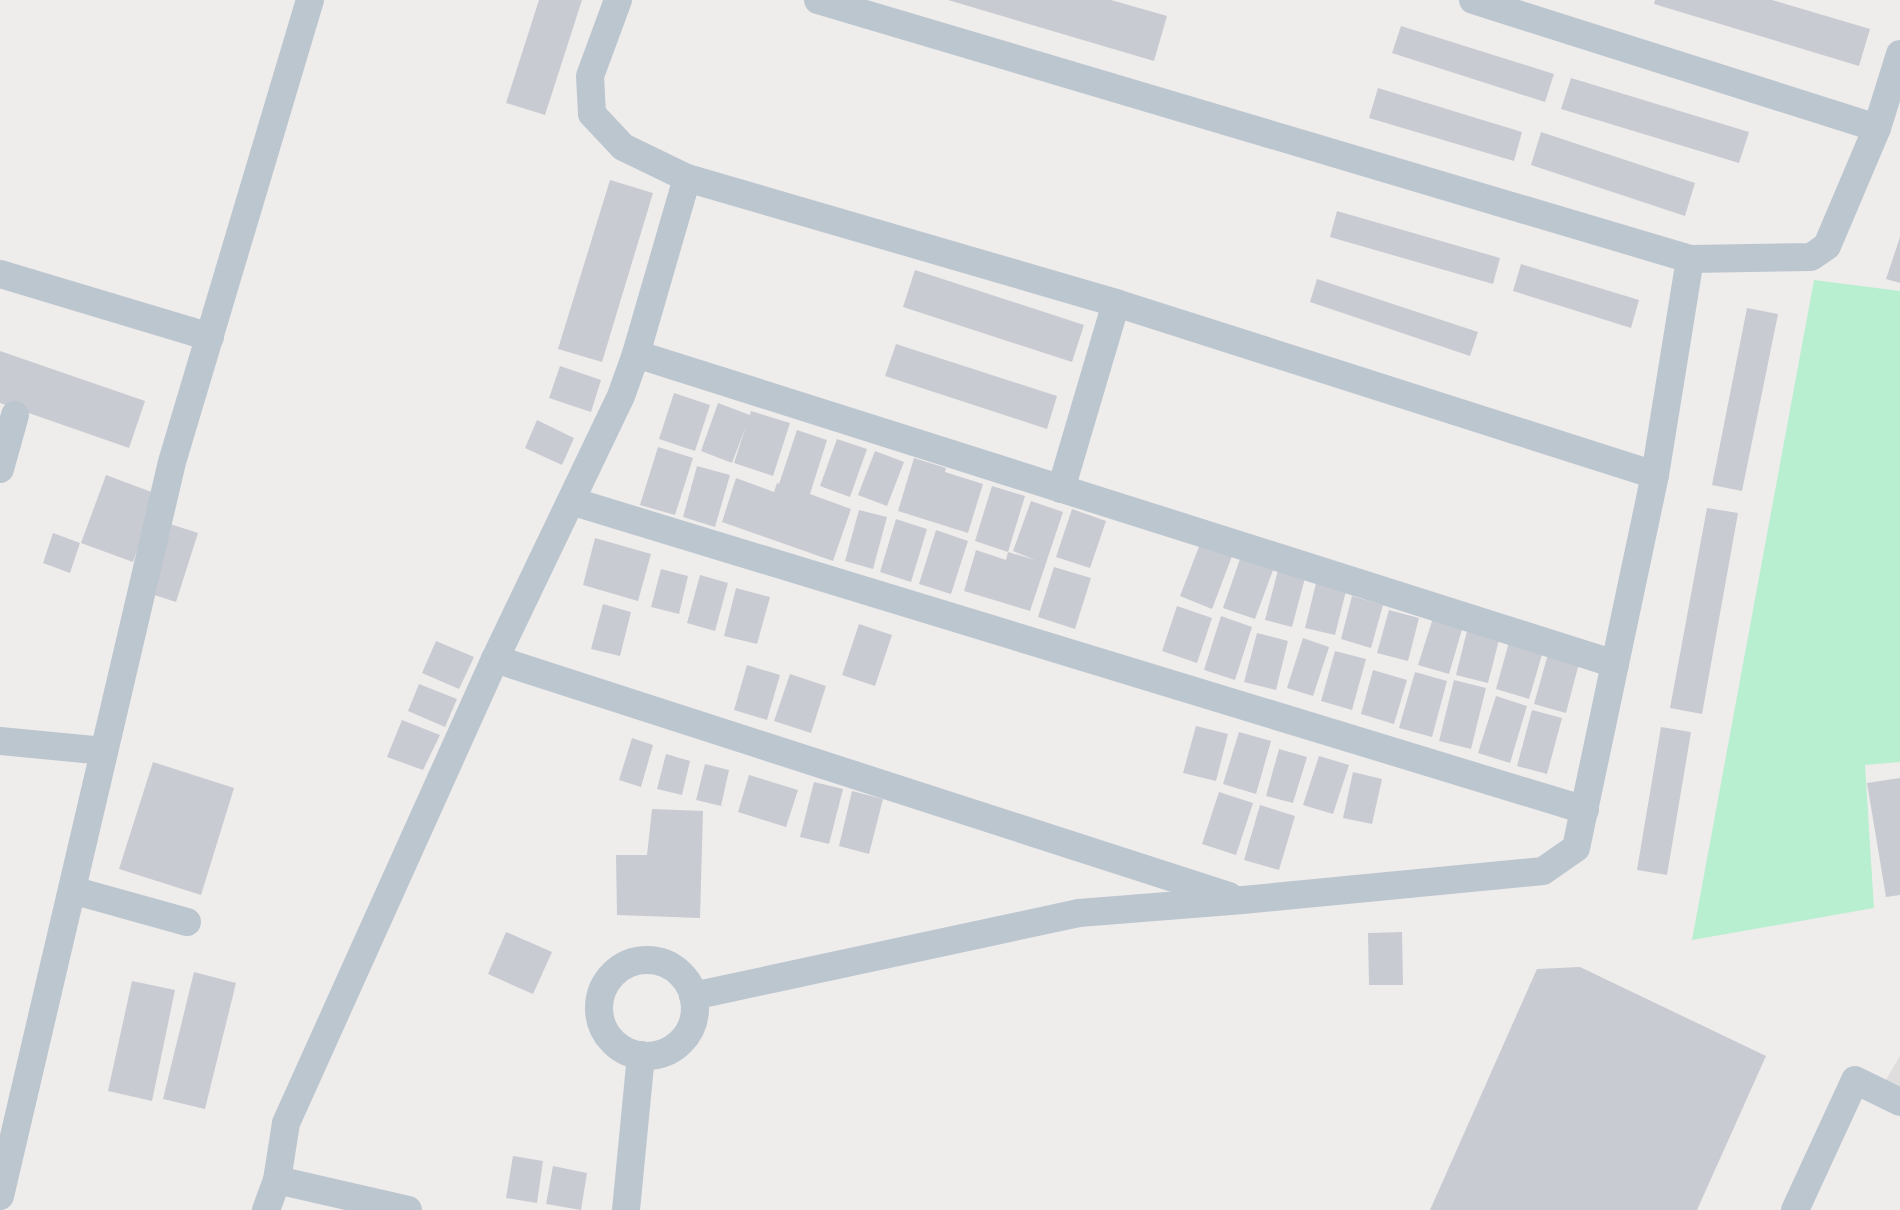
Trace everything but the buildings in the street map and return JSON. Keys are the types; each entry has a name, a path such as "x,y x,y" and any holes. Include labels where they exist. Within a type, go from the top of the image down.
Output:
{"street":[{"path":"0,1196 172,462 310,0"},
{"path":"618,0 590,76 592,114 623,147 687,178 1116,303 1656,475"},
{"path":"818,0 1690,259 1811,257 1827,246 1877,128 1900,54"},
{"path":"1473,0 1877,128"},
{"path":"266,1210 277,1180 286,1123 495,658 620,396 636,354 687,178"},
{"path":"693,996 1079,913 1243,900 1543,871 1576,848 1656,475 1690,259"},
{"path":"0,274 210,337"},
{"path":"1061,488 1116,303"},
{"path":"636,354 1615,664"},
{"path":"0,469 14,415"},
{"path":"570,501 1585,810"},
{"path":"495,658 1243,900"},
{"path":"0,741 104,751"},
{"path":"72,890 187,922"},
{"path":"654,961 676,970 687,981 693,996 695,1011 691,1026 683,1040 664,1052 641,1055 625,1050 612,1041 604,1028 599,1013 600,997 606,982 617,970 630,962 654,961"},
{"path":"626,1210 641,1055"},
{"path":"1795,1210 1855,1080 1900,1102"},
{"path":"277,1180 408,1210"}],"shaded area":[{"path":"1900,1056 1900,1090 1884,1083"}],"green space":[{"path":"1814,280 1900,291 1900,762 1865,765 1874,908 1692,940"}]}
